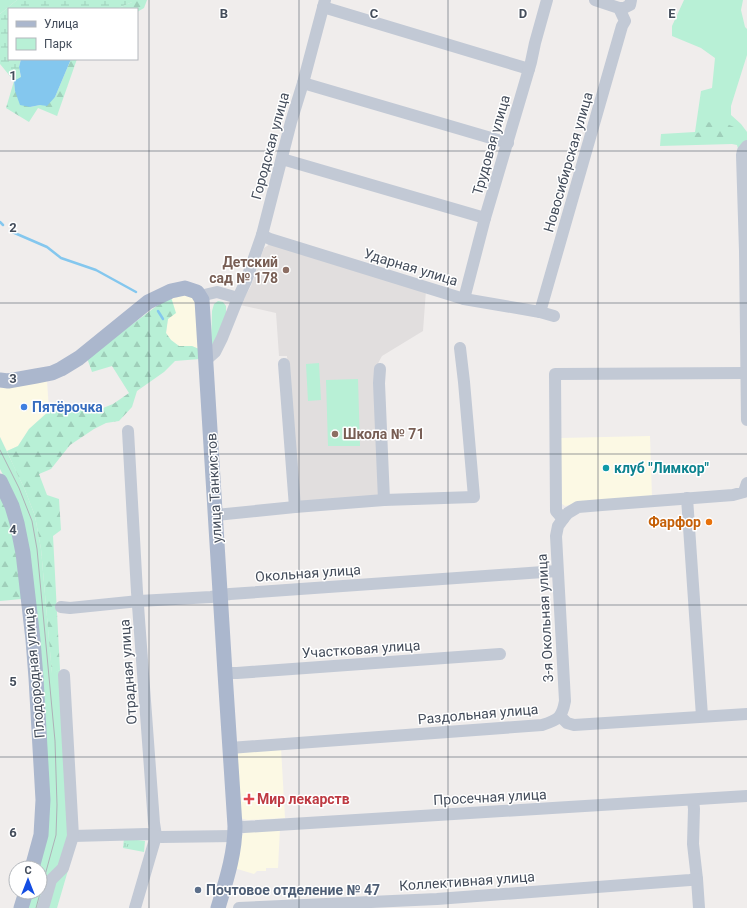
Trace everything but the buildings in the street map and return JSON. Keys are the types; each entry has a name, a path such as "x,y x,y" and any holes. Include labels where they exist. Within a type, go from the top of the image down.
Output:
{"main road":[{"path":"0,380 8,381 36,376 52,373 61,369 79,358 148,302 171,290 185,288 197,292 200,296"},
{"name":"улица Танкистов","path":"200,296 202,300 206,360 235,831 232,858 222,907"},
{"name":"Плодородная улица","path":"0,481 18,523 23,553 36,678 43,800 41,834 34,860"}],"street":[{"name":"Трудовая улица","path":"464,299 485,218 531,62 547,0"},
{"path":"595,0 619,8 624,8 630,5 631,0"},
{"path":"324,3 529,69"},
{"name":"Городская улица","path":"206,360 215,352 222,338 246,281 262,235 324,3"},
{"name":"Новосибирская улица","path":"540,312 622,26 625,21 619,8"},
{"path":"303,83 508,142"},
{"path":"747,146 742,155 747,420"},
{"path":"282,159 485,218"},
{"name":"Ударная улица","path":"262,235 464,299 540,312 554,316"},
{"path":"200,296 217,292 238,298"},
{"path":"216,515 384,500 474,497 460,348"},
{"path":"284,364 295,507"},
{"path":"380,369 379,383 384,500"},
{"path":"746,373 555,374 556,511 563,519 568,513 578,507 733,495 746,487"},
{"name":"Отрадная улица","path":"128,431 156,836 135,908"},
{"path":"687,498 702,716"},
{"name":"3-я Окольная улица","path":"560,716 564,710 565,701 556,536 558,526 563,519"},
{"name":"Окольная улица","path":"62,607 70,608 139,601 211,597 230,594 557,571"},
{"name":"Участковая улица","path":"225,673 500,654"},
{"path":"43,908 51,880 63,868 73,836 64,675"},
{"path":"560,716 567,722 574,725 747,714"},
{"name":"Раздольная улица","path":"230,748 542,725 550,723 560,716"},
{"name":"Просечная улица","path":"73,836 147,834 156,836 235,831 244,827 747,796"},
{"path":"693,800 693,844 699,908"},
{"name":"Коллективная улица","path":"239,908 437,903 697,879"}],"shaded area":[{"name":"Школа № 71","path":"270,244 426,290 423,331 382,356 376,367 381,490 378,496 300,502 287,356 279,356 276,313 240,305 251,286 264,248"},
{"path":"183,295 194,297 199,349 192,346 179,346 171,340 166,333 171,297"},
{"path":"47,380 49,411 29,429 18,446 7,451 0,437 0,388"},
{"name":"клуб \"Лимкор\"","path":"650,436 652,497 577,503 565,506 562,504 560,438"},
{"path":"281,748 285,818 243,819 240,816 237,754 241,752"},
{"path":"280,828 278,868 266,868 266,871 257,871 254,874 234,868 240,839 243,834 248,831"}],"green space":[{"path":"0,0 17,0 0,14"},
{"path":"17,0 132,0 132,2 120,8 8,8 8,60 21,60 19,67 21,78 14,81 0,64 0,14"},
{"path":"132,0 147,0 144,8 138,11 138,8 120,8 132,2"},
{"path":"684,0 743,0 741,10 745,27 747,29 747,55 731,106 731,115 747,132 747,143 738,149 737,145 732,144 660,146 661,134 695,132 701,91 712,88 715,58 701,48 672,36 672,26"},
{"path":"71,60 77,60 57,116 38,108 29,122 6,108 14,81 15,91 30,107 40,105 55,97"},
{"path":"702,122 725,123 734,127 738,136 730,139 686,139 690,135 700,132"},
{"path":"171,297 176,313 168,319 166,333 171,340 179,346 192,346 199,349 200,359 175,361 164,372 137,391 132,407 119,421 106,423 94,429 70,445 51,469 39,474 47,495 59,499 61,530 53,536 60,670 52,674 41,549 35,516 7,451 18,446 29,429 49,411 84,407 93,412 113,404 129,393 112,366 92,372 87,358"},
{"path":"218,301 223,302 226,306 226,314 221,333 212,345 212,311 214,304"},
{"path":"319,363 321,400 308,401 306,364"},
{"path":"358,379 360,446 328,446 326,380"},
{"path":"0,437 25,490 35,516 41,549 52,673 60,670 68,836 76,843 57,908 28,908 30,900 48,900 48,860 41,860 46,842 12,492 0,469"},
{"path":"0,494 12,525 22,599 0,601"},
{"path":"124,838 145,841 144,852 123,848"}],"water":[{"path":"21,60 71,60 55,97 47,106 40,105 30,107 20,105 15,91 14,81 21,77 19,67"}],"waterway":[{"path":"0,222 3,225"},
{"path":"10,231 47,247 61,258 96,270 136,292"},
{"path":"158,311 163,319"}],"tram line":[{"path":"0,450 19,488 32,521 37,549 55,741 57,805 56,835 36,908"}],"place":[{"name":"Детский сад № 178","path":"286,270"},
{"name":"Пятёрочка","path":"24,407"},
{"name":"Школа № 71","path":"335,434"},
{"name":"клуб \"Лимкор\"","path":"606,468"},
{"name":"Фарфор","path":"709,522"},
{"name":"Мир лекарств","path":"249,799"},
{"name":"Почтовое отделение № 47","path":"198,890"}]}
